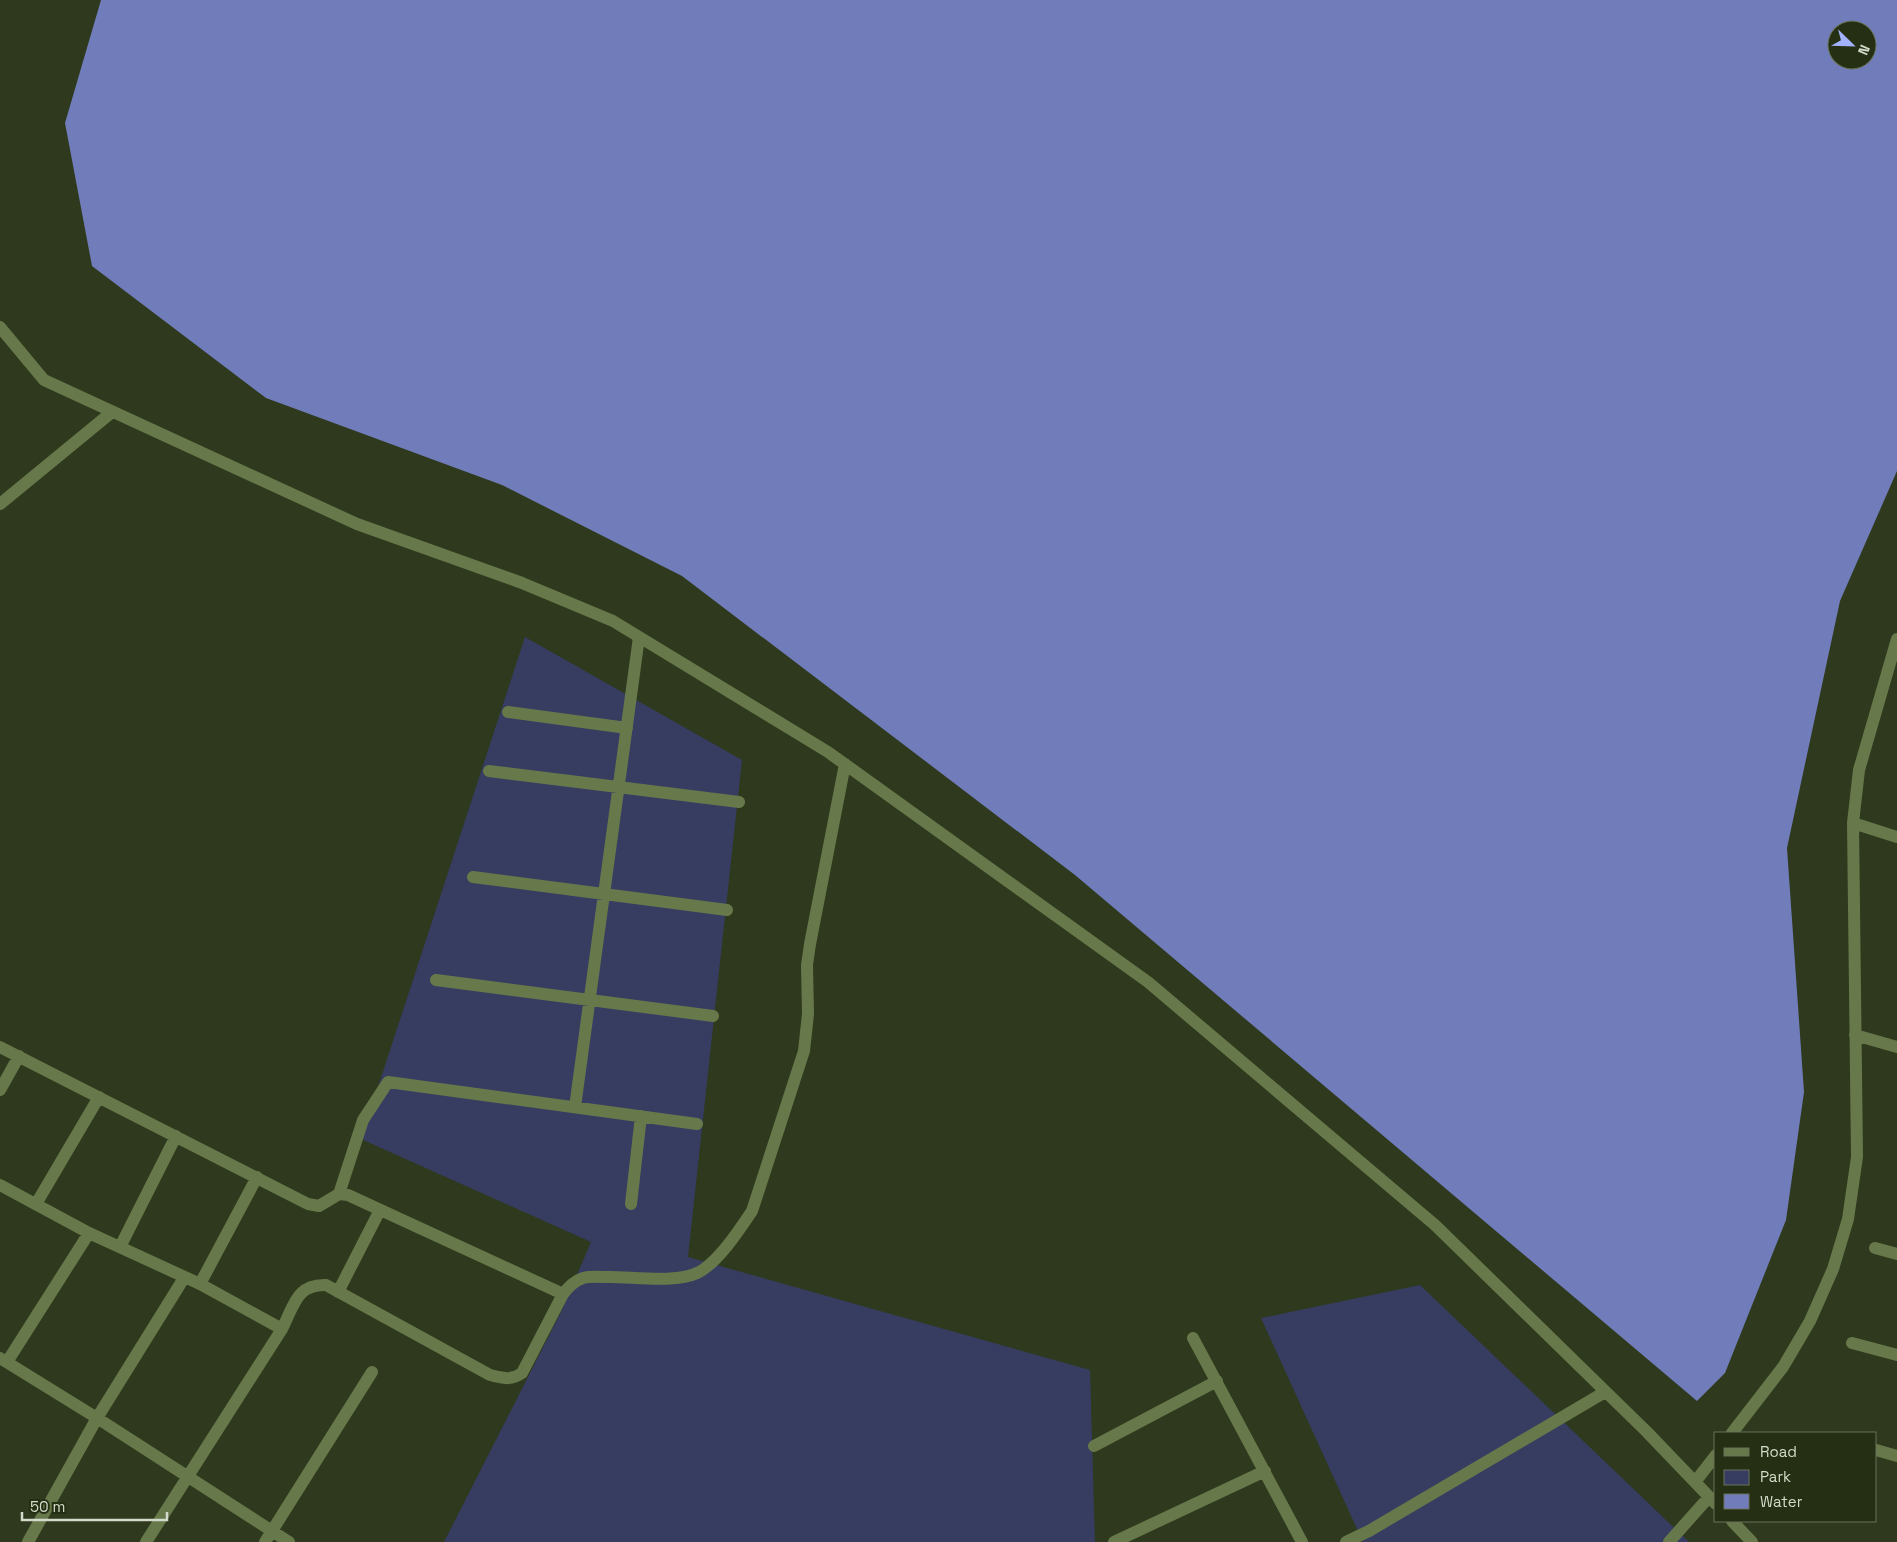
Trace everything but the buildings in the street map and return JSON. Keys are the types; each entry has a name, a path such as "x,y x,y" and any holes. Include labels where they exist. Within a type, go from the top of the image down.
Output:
{"street":[{"path":"0,327 44,380 357,524 522,583 613,621 828,752 1148,982 1435,1225 1695,1482 1712,1501 1670,1542"},
{"path":"0,504 112,412"},
{"path":"575,1107 639,637"},
{"path":"1733,1432 1787,1360 1810,1321 1833,1269 1848,1220 1856,1157 1853,823 1859,770 1895,653 1897,639"},
{"path":"508,712 627,728"},
{"path":"146,1542 282,1329 301,1291 314,1285 326,1285 490,1375 506,1379 516,1378 522,1373 563,1294 571,1284 584,1278 679,1278 697,1274 710,1265 740,1229 752,1211 804,1051 808,1014 807,965 810,944 845,764"},
{"path":"489,772 739,802"},
{"path":"1853,823 1897,837"},
{"path":"473,877 727,910"},
{"path":"436,980 713,1016"},
{"path":"1855,1035 1897,1047"},
{"path":"0,1047 308,1204 319,1206 339,1194 348,1195 563,1294"},
{"path":"0,1090 18,1056"},
{"path":"339,1194 363,1120 388,1082 697,1124"},
{"path":"36,1204 99,1097"},
{"path":"631,1204 640,1116"},
{"path":"120,1247 176,1136"},
{"path":"200,1284 257,1177"},
{"path":"0,1185 89,1233 200,1284 282,1329"},
{"path":"338,1292 380,1210"},
{"path":"89,1233 3,1360 187,1476 269,1537 289,1542"},
{"path":"1875,1248 1897,1254"},
{"path":"28,1542 97,1418 184,1278"},
{"path":"1193,1338 1302,1542"},
{"path":"1852,1343 1897,1355"},
{"path":"269,1537 372,1372"},
{"path":"1094,1446 1217,1382"},
{"path":"1346,1542 1368,1531 1605,1392"},
{"path":"1877,1450 1897,1456"},
{"path":"1695,1482 1714,1457"},
{"path":"1114,1542 1265,1471"},
{"path":"1733,1522 1752,1542"}],"green space":[{"path":"525,637 742,760 688,1257 1090,1370 1095,1542 444,1542 561,1312 591,1242 361,1139"},
{"path":"1420,1285 1689,1542 1363,1542 1261,1318"}],"water":[{"path":"101,0 1897,0 1897,471 1840,601 1787,848 1804,1092 1786,1220 1725,1373 1697,1401 1075,875 682,576 502,485 266,398 92,266 65,123"}]}
